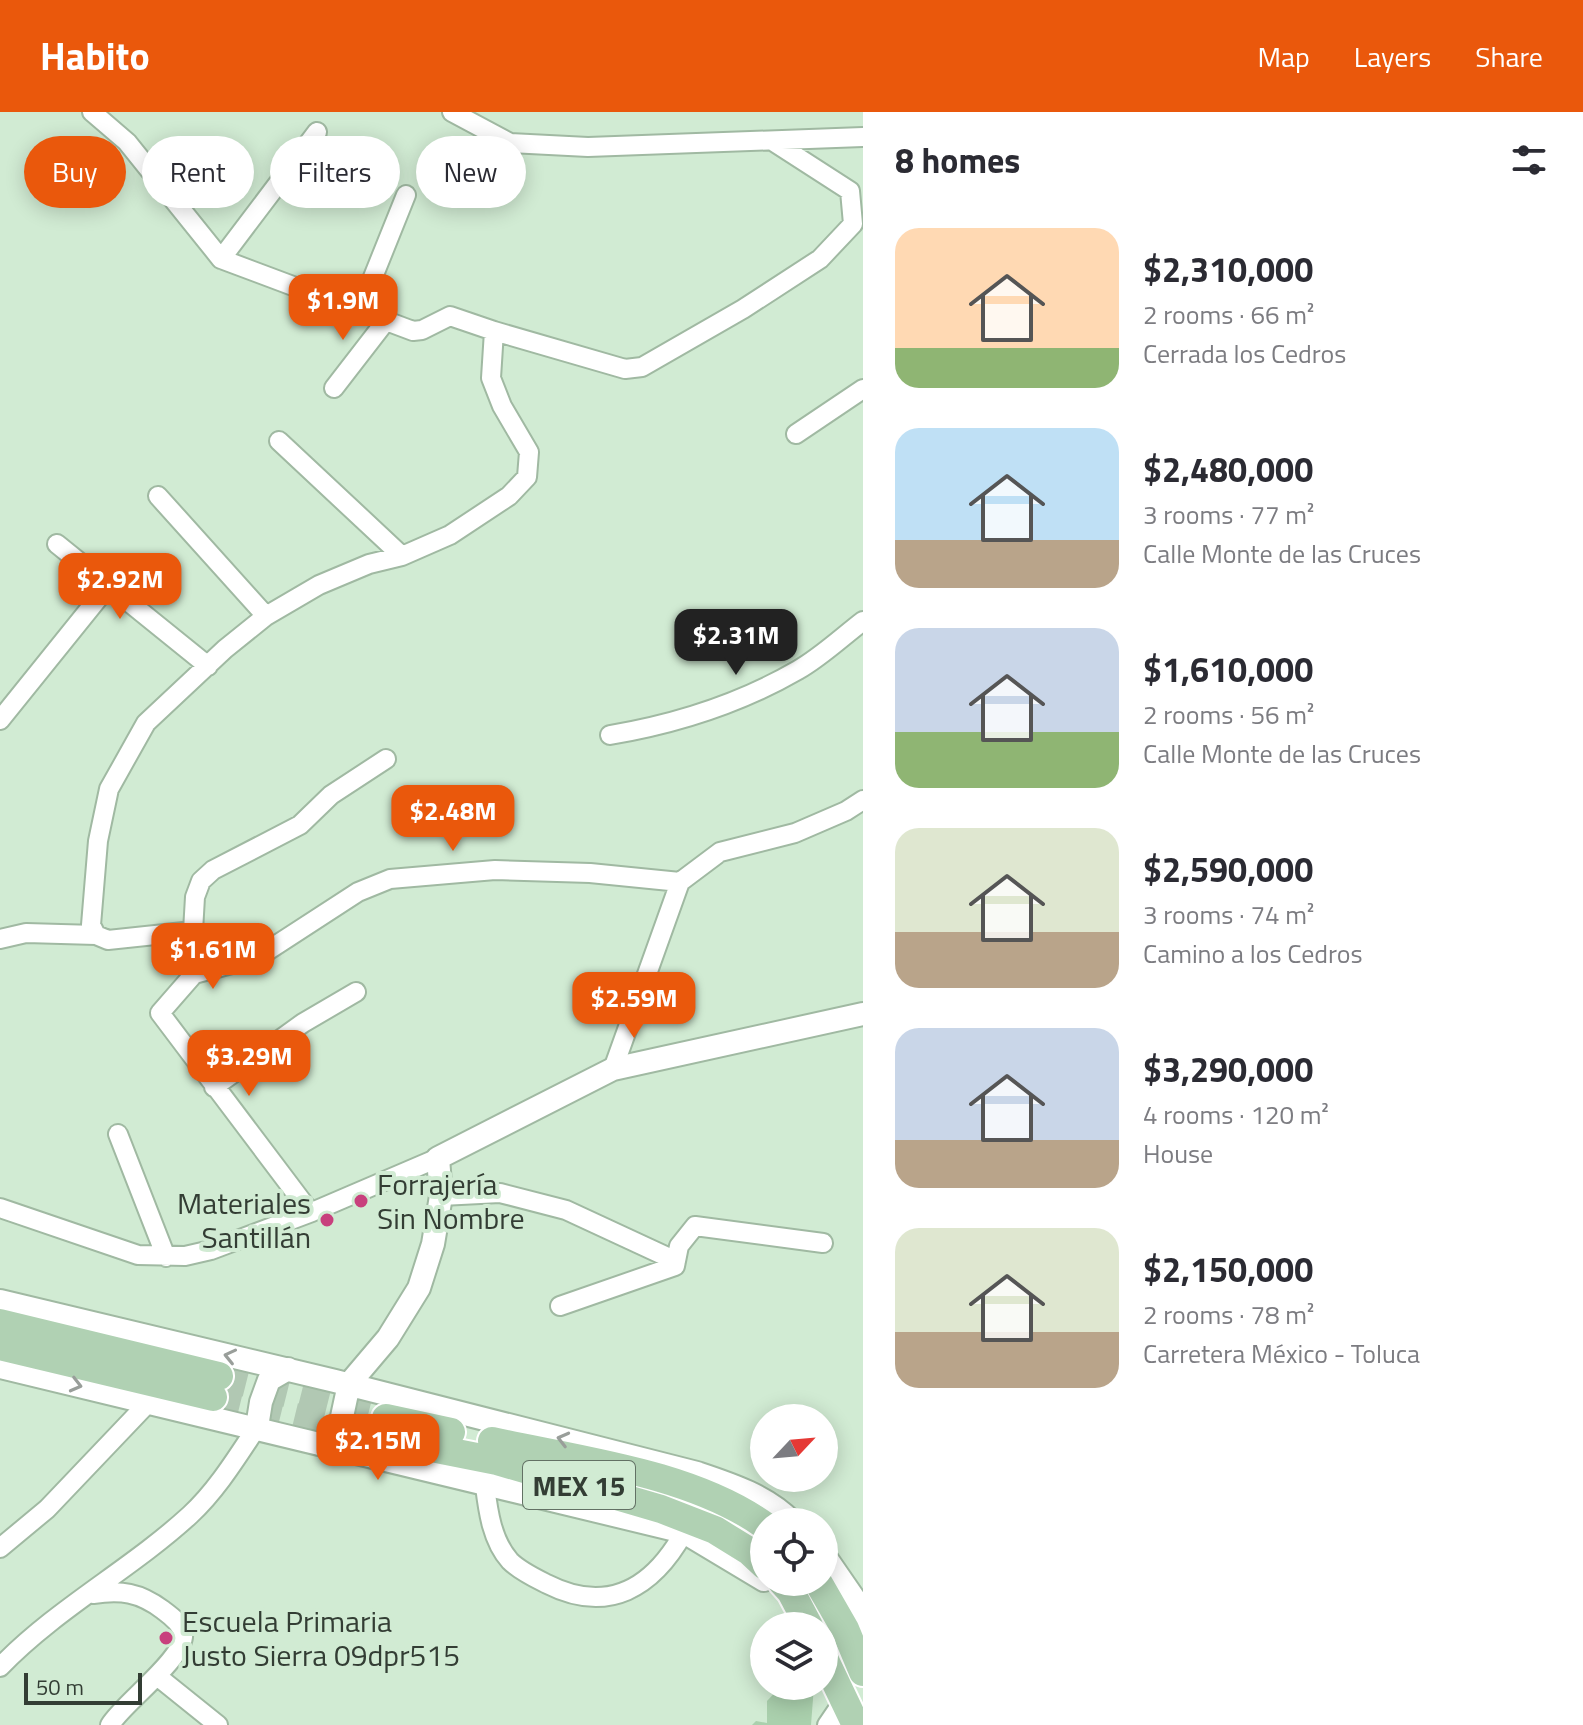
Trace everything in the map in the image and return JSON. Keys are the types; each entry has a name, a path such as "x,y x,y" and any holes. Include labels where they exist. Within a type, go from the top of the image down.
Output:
{"main road":[{"path":"0,1323 216,1386 0,1346"},
{"name":"MEX 15","path":"750,1515 700,1491 655,1477 383,1428 661,1509 715,1530 750,1552"},
{"path":"826,1596 845,1629 863,1672"},
{"path":"838,1688 850,1713"}],"street":[{"path":"92,112 127,142 221,259 413,331 422,330 450,316 625,369 642,367 743,309 820,259 853,224 850,191 774,142"},
{"path":"452,112 510,143 588,147 863,137"},
{"path":"221,259 317,132"},
{"path":"359,312 406,195"},
{"path":"334,388 385,322"},
{"path":"96,935 91,925 98,841 109,789 146,723 266,616 319,585 369,564 402,556 450,535 509,496 527,477 529,452 502,406 491,378 494,331"},
{"path":"796,434 863,389"},
{"path":"279,441 402,556"},
{"path":"158,496 266,616"},
{"path":"57,544 208,666"},
{"path":"0,720 108,586"},
{"path":"610,735 662,726 741,698 800,669 863,621"},
{"path":"193,931 195,897 201,881 213,870 300,825 331,795 386,759"},
{"path":"613,1069 680,882 720,852 795,833 846,811 863,800"},
{"path":"312,1212 160,1013 194,974 258,957 358,892 390,879 495,870 590,873 680,882"},
{"path":"0,939 26,933 96,935 108,940 193,931 258,957"},
{"path":"214,1087 303,1023 356,992"},
{"path":"0,1208 138,1255 166,1257 211,1250 312,1212 438,1158 613,1069 863,1014"},
{"path":"118,1134 166,1257"},
{"path":"322,1444 340,1426 349,1384 388,1338 419,1288 433,1244 441,1196 438,1158"},
{"path":"441,1196 500,1193 566,1210 676,1261"},
{"path":"560,1306 675,1266 679,1246 695,1226 823,1243"},
{"path":"0,1301 349,1384 697,1473 736,1486 776,1508"},
{"path":"0,1367 684,1532 750,1572"},
{"path":"0,1667 54,1618 138,1559 205,1500 257,1427 269,1380 288,1369"},
{"path":"0,1548 47,1509 148,1403"},
{"path":"485,1486 496,1537 510,1561 568,1595 595,1599 639,1587 671,1556 684,1532"},
{"path":"838,1575 855,1600 863,1621"},
{"path":"90,1595 119,1591 135,1593 174,1618 183,1634 183,1642 157,1676 114,1723"},
{"path":"157,1676 218,1725"},
{"path":"827,1725 850,1713"}],"green space":[{"path":"813,1700 811,1725 752,1725 756,1721 767,1723 767,1701"}],"tunnel":[{"path":"219,1376 386,1418"},
{"path":"213,1397 381,1438"}],"place":[{"name":"Forrajería Sin Nombre","path":"361,1201"},
{"name":"Materiales Santillán","path":"327,1220"},
{"name":"Escuela Primaria Justo Sierra 09dpr515","path":"166,1638"}]}
